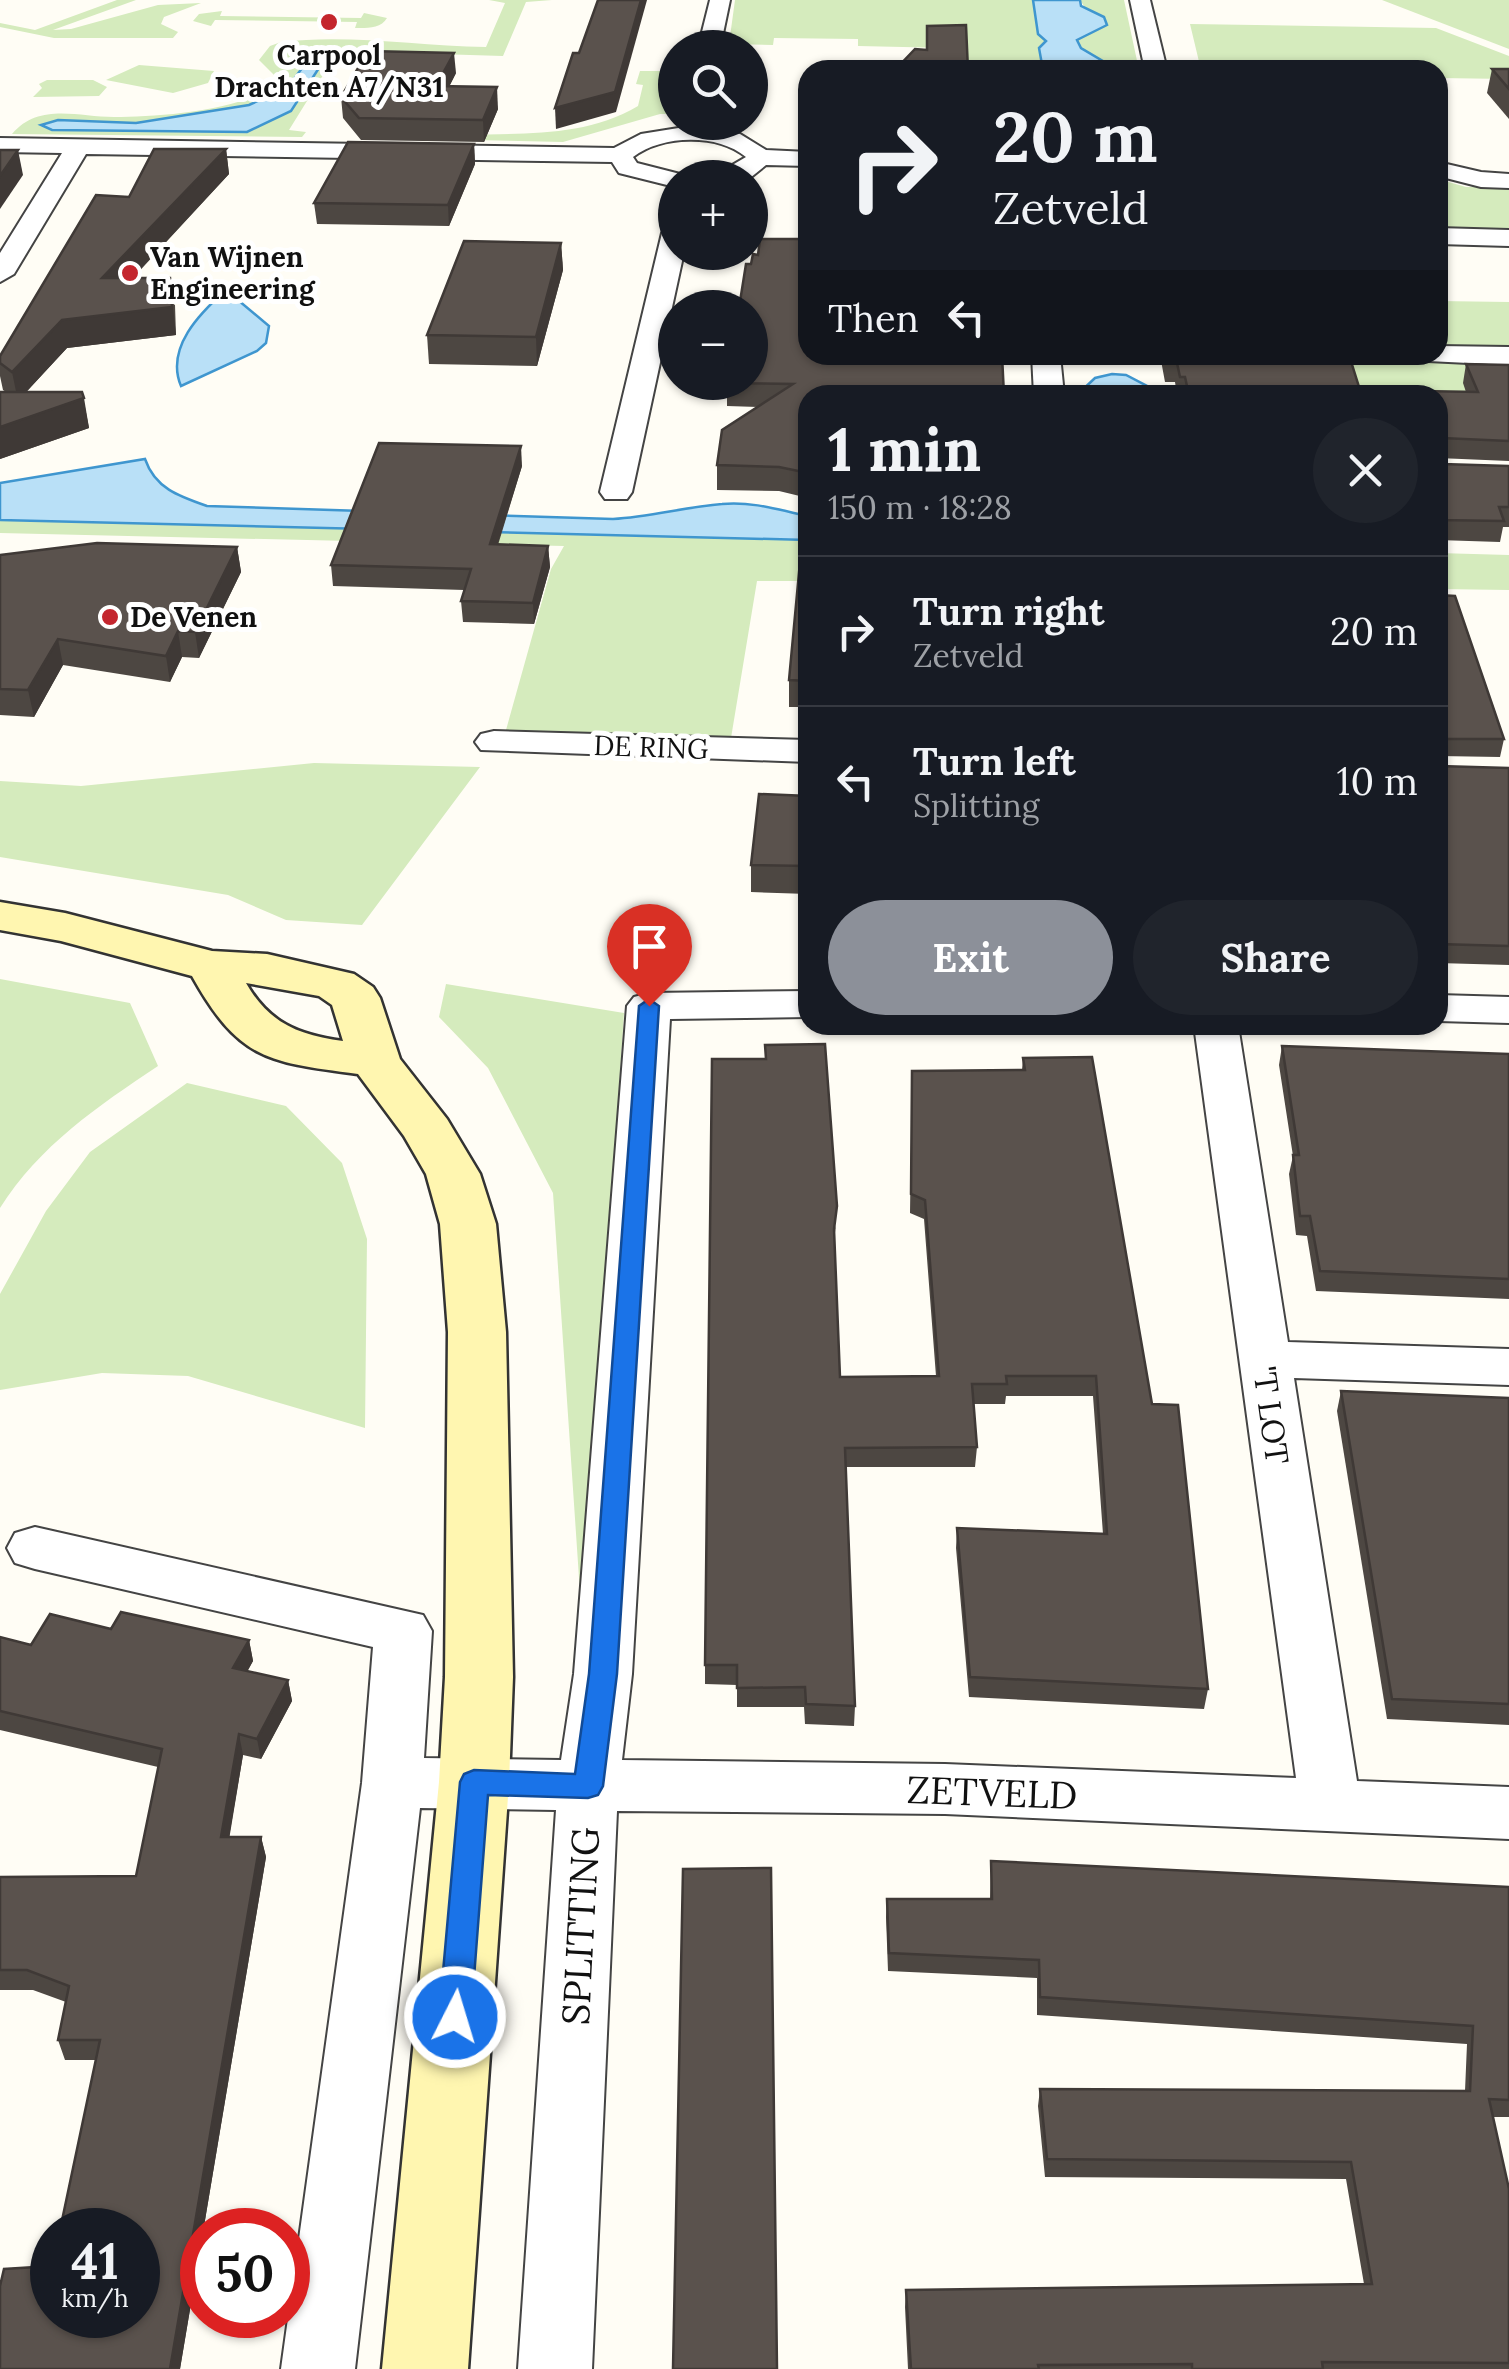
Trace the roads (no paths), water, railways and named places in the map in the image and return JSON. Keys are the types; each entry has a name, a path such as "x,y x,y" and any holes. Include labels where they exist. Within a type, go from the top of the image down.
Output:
{"main road":[{"path":"0,916 65,927 211,966 267,969 336,985 355,998 376,1061 428,1131 453,1174 468,1224 477,1352 479,1677 474,1782 425,2369"},
{"path":"211,966 240,1015 257,1032 291,1044 376,1061"}],"street":[{"path":"713,30 720,0"},
{"path":"1140,0 1154,60"},
{"path":"0,145 620,155 635,143 658,137"},
{"path":"735,140 751,145 760,157"},
{"path":"0,274 79,146"},
{"path":"620,155 628,168 658,176"},
{"path":"1448,161 1466,157 1509,162"},
{"path":"757,160 798,159"},
{"path":"1448,172 1470,180 1509,180"},
{"path":"1448,236 1509,238"},
{"path":"616,492 667,270"},
{"path":"1448,355 1509,356"},
{"name":"DE RING","path":"494,742 798,752"},
{"name":"SPLITTING","path":"555,2369 588,1786 603,1674 649,1006 798,1004"},
{"path":"1448,1008 1509,1010"},
{"name":"'T LOT","path":"1217,1035 1330,1804"},
{"path":"1263,1359 1509,1366"},
{"path":"35,1548 403,1631 392,1783 318,2369"},
{"path":"392,1783 474,1782"},
{"name":"ZETVELD","path":"474,1782 945,1789 1509,1813"}],"water":[{"path":"1033,0 1080,0 1081,6 1104,17 1107,25 1077,40 1081,48 1101,60 1041,60 1039,48 1046,41 1038,34"},
{"path":"330,51 291,111 247,132 52,130 41,125 58,120 136,123 249,105 288,87 314,52"},
{"path":"226,290 269,326 266,343 257,351 181,386 177,372 181,345 196,320"},
{"path":"1126,375 1145,385 1088,385 1095,378"},
{"path":"145,459 161,484 207,506 613,519 733,503 798,514 798,540 0,520 0,483"}],"place":[{"name":"Carpool Drachten A7/N31","path":"329,22"},
{"name":"Van Wijnen Engineering","path":"130,273"},
{"name":"De Venen","path":"110,617"}]}
